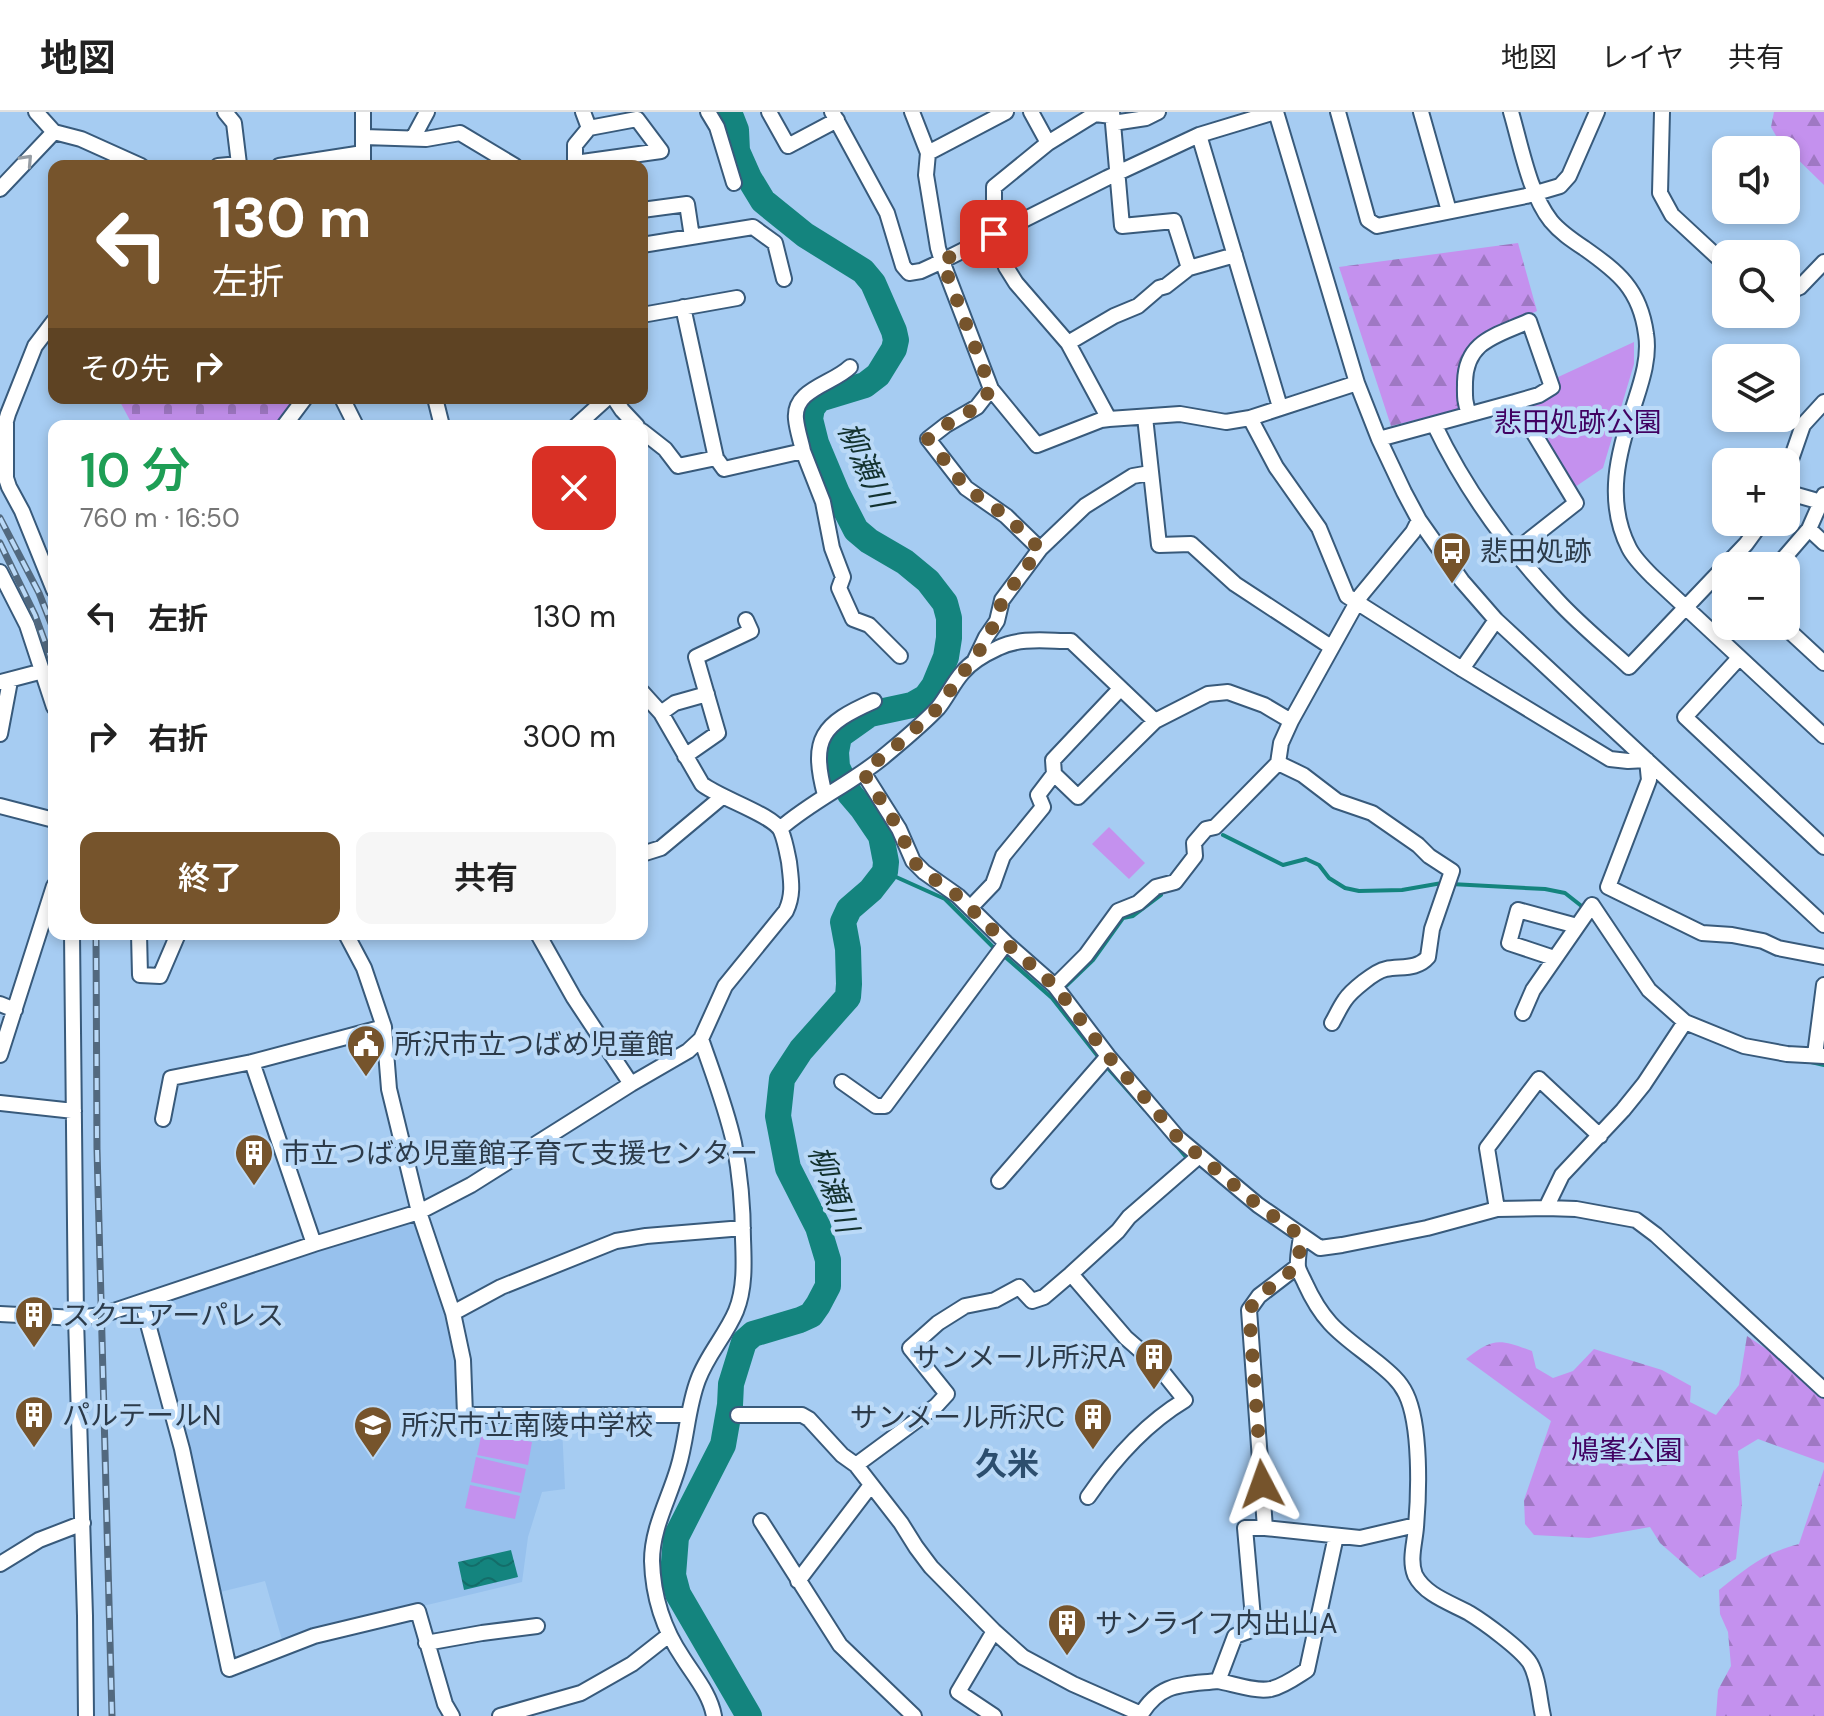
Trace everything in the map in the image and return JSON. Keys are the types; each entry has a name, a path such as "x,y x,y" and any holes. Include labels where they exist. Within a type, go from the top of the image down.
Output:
{"street":[{"path":"36,112 54,132 81,139 128,160"},
{"path":"225,112 234,123 244,160"},
{"path":"363,112 363,152"},
{"path":"413,138 427,112"},
{"path":"583,112 589,128"},
{"path":"708,112 717,127 734,183"},
{"path":"769,112 788,146 834,116 887,213 903,266 909,273 921,271 1199,135 1276,112 1357,383 1379,439 1419,520 1462,581 1496,620 1824,925"},
{"path":"912,112 928,153 926,175 942,261 991,389 1037,445 1101,420 1180,414 1226,422 1250,418 1357,383"},
{"path":"928,153 1006,112"},
{"path":"1031,112 1048,143"},
{"path":"1109,419 1068,343 1006,267 994,234 994,187 1048,143 1095,114 1146,118 1158,112"},
{"path":"1338,112 1368,220 1377,226 1535,194 1560,186 1569,176 1597,112"},
{"path":"1421,112 1449,211"},
{"path":"1511,112 1535,194 1550,219 1564,234 1613,268 1628,284 1647,334 1647,356 1617,464 1614,495 1629,550 1652,576 1824,736"},
{"path":"1662,112 1660,193 1672,215 1712,252"},
{"path":"1112,117 1122,226 1174,221 1189,268"},
{"path":"575,160 575,145 589,128 637,119 661,151 606,160"},
{"path":"0,189 54,132"},
{"path":"315,160 363,152 413,138 460,133 505,160"},
{"path":"1199,135 1280,407"},
{"path":"648,209 687,204 692,237"},
{"path":"648,244 753,227 775,243 784,279"},
{"path":"1068,343 1138,306 1189,268 1235,255"},
{"path":"1800,287 1824,262"},
{"path":"648,314 737,298"},
{"path":"683,307 716,458 724,469 803,451"},
{"path":"1379,439 1539,395 1552,387 1529,321 1480,344 1469,357 1464,401 1469,413"},
{"path":"48,329 35,346 6,421 6,478 48,575"},
{"path":"850,367 839,377 809,392 797,407 796,418 803,451 823,502 832,548 843,577 839,588 853,619 869,625 900,656"},
{"path":"991,389 977,407 928,439 966,488 1006,516 1040,549"},
{"path":"1515,402 1576,503 1515,551"},
{"path":"1795,448 1803,425 1824,402"},
{"path":"583,420 600,404"},
{"path":"618,404 631,420"},
{"path":"1145,417 1159,545 1191,544 1235,584 1331,647"},
{"path":"1250,418 1276,467 1319,528 1347,596 1610,759 1647,760"},
{"path":"1434,424 1451,460 1477,502 1515,551 1557,601 1629,667 1752,536"},
{"path":"648,436 665,449 678,466 716,458"},
{"path":"975,660 997,621 1002,600 1040,549 1085,506 1133,476 1150,473"},
{"path":"1789,552 1809,529 1823,498 1800,494"},
{"path":"1055,986 1086,955 1118,911 1138,903 1156,887 1175,882 1195,856 1194,843 1206,829 1215,827 1278,763 1281,743 1291,721 1361,595 1413,532 1419,520"},
{"path":"1809,529 1824,543"},
{"path":"0,572 23,614 48,687"},
{"path":"685,756 718,733 696,657 751,631 746,620"},
{"path":"1462,669 1496,620"},
{"path":"781,828 825,795 863,773 899,743 939,707 962,673 975,660 1019,640 1071,641 1155,721"},
{"path":"1799,640 1824,663"},
{"path":"1739,658 1685,717 1824,847"},
{"path":"0,734 5,682 43,671"},
{"path":"970,908 993,884 1003,856 1043,807 1038,795 1054,774 1053,760 1120,689"},
{"path":"1054,774 1078,797 1155,721 1208,694 1228,692 1264,705 1291,721"},
{"path":"661,713 675,703 707,694"},
{"path":"0,1314 76,1318 102,1315 419,1212 471,1185 688,1051 701,1039 725,986 780,920 791,900 787,854 781,828 702,784 661,713 648,699"},
{"path":"825,795 819,748 822,738 833,724 874,701"},
{"path":"1647,760 1649,780 1608,887 1702,933 1763,941 1778,948 1824,957"},
{"path":"1278,763 1303,775 1337,801 1372,813 1452,871 1432,929 1426,961 1417,966 1384,969 1375,973 1345,999 1332,1023"},
{"path":"863,773 899,829 913,861 958,896 1001,949 1055,986 1108,1056 1178,1138 1258,1205 1301,1236 1320,1248 1342,1245 1452,1222 1497,1209 1576,1209 1636,1220 1824,1390"},
{"path":"648,852 661,848 722,797"},
{"path":"0,806 48,818"},
{"path":"0,1055 48,905"},
{"path":"1523,1013 1533,990 1592,905 1649,990 1685,1022 1744,1046 1787,1054 1820,1055 1824,985"},
{"path":"1554,958 1509,943 1518,910 1577,926"},
{"path":"72,940 76,1318 86,1716"},
{"path":"139,940 140,975 160,976 175,940"},
{"path":"349,940 364,968 384,1027 389,1089 419,1212 453,1313 463,1360 465,1415 688,1415"},
{"path":"541,940 574,998 631,1084"},
{"path":"842,1082 876,1106 885,1106 1001,949"},
{"path":"0,1004 15,1010"},
{"path":"1546,1208 1562,1175 1644,1084 1685,1022"},
{"path":"163,1119 171,1078 252,1062 384,1027"},
{"path":"701,1039 716,1078 733,1141 743,1228 742,1282 736,1312 698,1380 688,1415 681,1459 655,1536 652,1557 656,1596 669,1635 706,1693 714,1716"},
{"path":"999,1181 1108,1056"},
{"path":"252,1062 314,1244"},
{"path":"1497,1209 1487,1148 1539,1079 1600,1136"},
{"path":"0,1103 74,1111"},
{"path":"856,1465 936,1406 947,1394 910,1348 938,1323 965,1306 995,1300 1019,1287 1032,1301 1044,1297 1198,1157"},
{"path":"453,1313 501,1287 616,1241 743,1228"},
{"path":"1301,1236 1298,1266 1319,1311 1337,1332 1386,1370 1404,1389 1410,1401 1415,1424 1417,1487 1412,1557 1414,1572 1421,1584 1437,1597 1472,1615 1528,1660 1535,1675 1543,1716"},
{"path":"1265,1528 1249,1310 1259,1296 1298,1266"},
{"path":"1071,1274 1126,1338 1157,1365 1185,1400 1141,1433 1088,1497"},
{"path":"142,1302 182,1449 229,1669 314,1636 418,1611 445,1704 452,1716"},
{"path":"738,1415 802,1415 809,1419 842,1455 856,1465 931,1567 1023,1657 1140,1715 1157,1694 1176,1686 1218,1681 1262,1690 1272,1689 1307,1670 1336,1536"},
{"path":"798,1581 871,1485"},
{"path":"761,1521 840,1645 914,1716"},
{"path":"0,1564 39,1540 83,1523"},
{"path":"1218,1681 1235,1636 1254,1629 1245,1528 1360,1538 1416,1525"},
{"path":"426,1643 537,1626"},
{"path":"994,1631 958,1692 976,1711 994,1716"},
{"path":"500,1716 527,1712 581,1693 632,1664 669,1635"}],"shaded area":[{"name":"所沢市立南陵中学校","path":"413,1220 447,1315 458,1361 460,1423 562,1428 565,1489 542,1492 528,1537 522,1582 282,1640 265,1581 216,1593 148,1307 315,1246"}],"green space":[{"path":"1774,112 1824,112 1824,185 1800,162 1800,136 1776,136 1771,127"},
{"path":"1518,243 1537,311 1477,340 1462,360 1459,409 1391,426 1339,267"},
{"name":"悲田処跡公園","path":"1634,342 1634,364 1603,468 1575,487 1523,406 1560,390 1556,378"},
{"path":"121,404 293,404 281,420 130,420"},
{"path":"1109,827 1145,863 1129,879 1092,844"},
{"name":"鳩峯公園","path":"1747,1336 1824,1390 1824,1463 1758,1439 1738,1451 1742,1504 1736,1559 1700,1578 1660,1543 1650,1527 1589,1538 1534,1535 1525,1524 1524,1500 1551,1421 1466,1359 1483,1347 1504,1342 1532,1351 1536,1368 1553,1378 1573,1371 1594,1349 1662,1370 1691,1386 1690,1402 1716,1415 1739,1385"},
{"path":"482,1432 532,1442 528,1465 477,1455"},
{"path":"476,1457 526,1469 521,1493 471,1482"},
{"path":"1824,1469 1824,1716 1716,1716 1718,1690 1731,1666 1728,1632 1720,1614 1719,1590 1766,1557 1799,1544"},
{"path":"470,1485 520,1496 515,1519 465,1508"}],"water":[{"path":"511,1550 518,1577 464,1590 458,1562"}],"waterway":[{"name":"柳瀬川","path":"729,112 736,130 737,151 763,201 805,235 863,271 873,283 894,331 894,349 878,375 865,385 819,399 812,408 810,419 816,443 856,530 928,581 945,603 949,618 946,657 926,697 912,705 870,714 839,736 836,752 837,767 850,794 881,836 885,872 871,890 849,909 843,922 848,949 848,997 801,1050 782,1079 778,1116 788,1168 818,1227 828,1260 828,1286 811,1315 753,1334 744,1342 731,1384 723,1445 676,1537 673,1575 678,1594 749,1716"},
{"path":"1223,835 1283,865 1306,859 1319,865 1329,878 1345,888 1359,891 1402,890 1442,883"},
{"path":"885,872 945,899 996,950"},
{"path":"1451,884 1545,889 1565,893 1584,908"},
{"path":"1067,985 1093,960 1123,918 1133,916 1161,895"},
{"path":"1003,955 1052,998 1100,1059"},
{"path":"1811,1062 1824,1065"},
{"path":"1106,1066 1145,1110"},
{"path":"1175,1144 1186,1157"}],"railway":[{"path":"0,518 48,616"},
{"path":"0,543 35,615 48,651"},
{"path":"96,940 97,1149 112,1716"}],"place":[{"name":"悲田処跡","path":"1452,585"},
{"name":"所沢市立つばめ児童館","path":"366,1078"},
{"name":"市立つばめ児童館子育て支援センター","path":"254,1187"},
{"name":"スクエアーパレス","path":"34,1349"},
{"name":"サンメール所沢A","path":"1154,1391"},
{"name":"パルテールN","path":"34,1449"},
{"name":"サンメール所沢C","path":"1093,1451"},
{"name":"所沢市立南陵中学校","path":"373,1459"},
{"name":"サンライフ内出山A","path":"1067,1657"}],"district":[{"name":"久米","path":"1007,1464"}],"route":[{"path":"994,234 942,261 991,389 977,407 928,439 966,488 1006,516 1040,549 1002,600 997,621 975,660 962,673 939,707 863,772 899,829 913,861 958,896 1055,986 1108,1056 1178,1138 1258,1205 1301,1236 1298,1266 1259,1296 1249,1310 1262,1484"}]}
